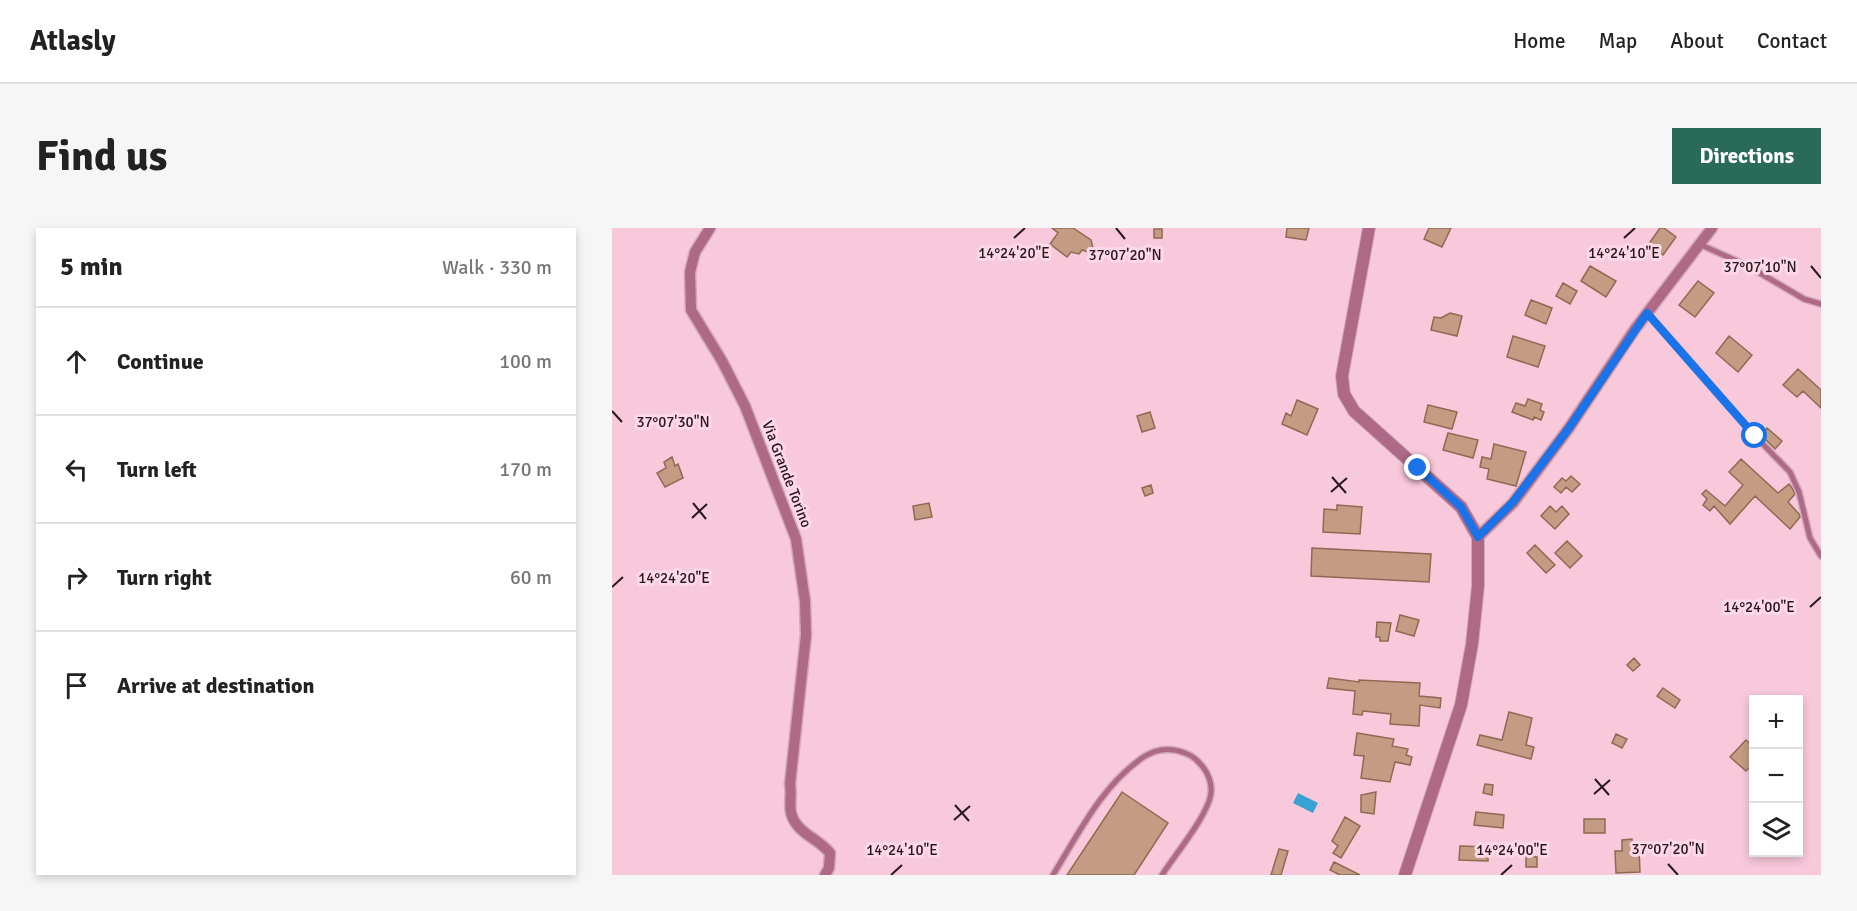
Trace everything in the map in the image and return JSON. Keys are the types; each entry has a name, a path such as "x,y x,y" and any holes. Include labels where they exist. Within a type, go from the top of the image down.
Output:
{"street":[{"name":"Via Grande Torino","path":"710,228 695,252 690,272 692,310 745,406 796,539 805,601 806,635 790,784 791,811 800,829 830,853 829,868 825,875"},
{"path":"1369,228 1342,376 1344,394 1354,411 1461,507 1478,537 1475,621 1461,705 1405,875"},
{"path":"1478,537 1513,502 1569,428 1647,313 1712,228"}],"lane":[{"path":"1700,244 1748,266 1804,299 1821,304"},
{"path":"1647,313 1755,436 1790,472 1799,492 1810,538 1821,556"},
{"path":"1053,875 1103,794 1120,776 1159,749 1178,750 1193,756 1207,772 1212,791 1207,808 1162,875"}],"water":[{"path":"1298,793 1318,803 1313,813 1293,803"}],"building":[{"path":"1052,228 1073,228 1091,240 1093,248 1088,252 1082,250 1079,254 1071,252 1067,257 1050,244 1058,233"},
{"path":"1287,228 1309,228 1306,240 1286,237"},
{"path":"1429,228 1451,228 1442,247 1424,239"},
{"path":"1660,228 1664,228 1676,237 1663,255 1648,245"},
{"path":"1154,229 1162,229 1162,238 1154,238"},
{"path":"1590,266 1616,281 1606,297 1581,281"},
{"path":"1698,281 1714,293 1695,317 1679,305"},
{"path":"1563,283 1577,291 1570,304 1556,296"},
{"path":"1531,300 1552,308 1546,324 1525,315"},
{"path":"1450,313 1462,316 1457,336 1431,330 1434,317 1441,318"},
{"path":"1513,336 1545,346 1538,367 1507,357"},
{"path":"1729,336 1752,355 1738,372 1716,353"},
{"path":"1798,369 1821,390 1821,408 1803,391 1797,397 1783,385"},
{"path":"1528,399 1542,404 1540,410 1544,412 1541,420 1534,417 1533,420 1512,412 1516,403 1525,406"},
{"path":"1297,400 1318,409 1307,435 1282,424 1286,413 1291,416"},
{"path":"1428,405 1457,412 1452,429 1424,422"},
{"path":"1150,412 1155,428 1142,432 1137,416"},
{"path":"1767,428 1782,441 1775,449 1761,435"},
{"path":"1448,433 1478,440 1473,458 1443,450"},
{"path":"1494,444 1526,452 1516,486 1487,479 1489,469 1480,467 1482,457 1491,459"},
{"path":"672,457 675,466 678,464 683,478 665,487 657,473 666,468 664,462"},
{"path":"1741,459 1778,493 1789,484 1792,488 1795,494 1788,502 1800,517 1790,529 1755,496 1730,524 1714,506 1710,511 1703,505 1707,499 1702,494 1706,490 1725,506 1743,485 1729,472"},
{"path":"1571,476 1580,484 1572,492 1566,487 1561,493 1554,487 1562,478 1566,481"},
{"path":"1151,485 1153,493 1145,496 1142,488"},
{"path":"929,503 932,517 915,520 913,506"},
{"path":"1337,505 1362,507 1360,534 1323,532 1324,509 1337,510"},
{"path":"1550,506 1556,512 1562,506 1569,514 1555,529 1541,516"},
{"path":"1567,541 1582,556 1570,568 1555,553"},
{"path":"1535,545 1555,565 1546,573 1527,553"},
{"path":"1312,548 1431,554 1429,582 1311,576"},
{"path":"1400,615 1419,620 1414,636 1396,631"},
{"path":"1377,622 1391,623 1388,641 1380,641 1380,637 1376,637"},
{"path":"1634,658 1640,665 1633,671 1627,665"},
{"path":"1329,678 1359,682 1359,680 1420,683 1419,696 1441,698 1440,708 1420,705 1419,726 1390,724 1391,714 1363,711 1362,715 1353,714 1355,691 1327,688"},
{"path":"1663,688 1680,700 1675,708 1657,696"},
{"path":"1509,712 1532,718 1526,745 1534,747 1531,759 1477,745 1480,735 1502,740"},
{"path":"1357,733 1394,739 1392,746 1408,749 1406,755 1412,757 1410,765 1395,762 1390,782 1361,778 1364,756 1354,755"},
{"path":"1616,734 1627,739 1622,748 1612,743"},
{"path":"1746,740 1749,743 1749,768 1746,771 1730,757"},
{"path":"1485,784 1493,785 1492,795 1483,793"},
{"path":"1122,792 1168,823 1134,875 1067,875"},
{"path":"1376,792 1374,814 1361,812 1361,795"},
{"path":"1476,812 1504,815 1503,828 1474,825"},
{"path":"1345,817 1360,826 1341,858 1333,853 1338,846 1332,841"},
{"path":"1584,819 1605,819 1605,833 1584,833"},
{"path":"1632,839 1632,849 1639,849 1640,872 1616,873 1615,851 1622,851 1622,840"},
{"path":"1460,846 1488,847 1488,861 1459,860"},
{"path":"1279,849 1288,851 1281,875 1271,875"},
{"path":"1526,856 1537,857 1537,867 1526,867"},
{"path":"1334,862 1360,875 1340,875 1330,870"}],"route":[{"path":"1418,468 1461,507 1478,537 1513,502 1569,428 1647,313 1755,436"}]}
